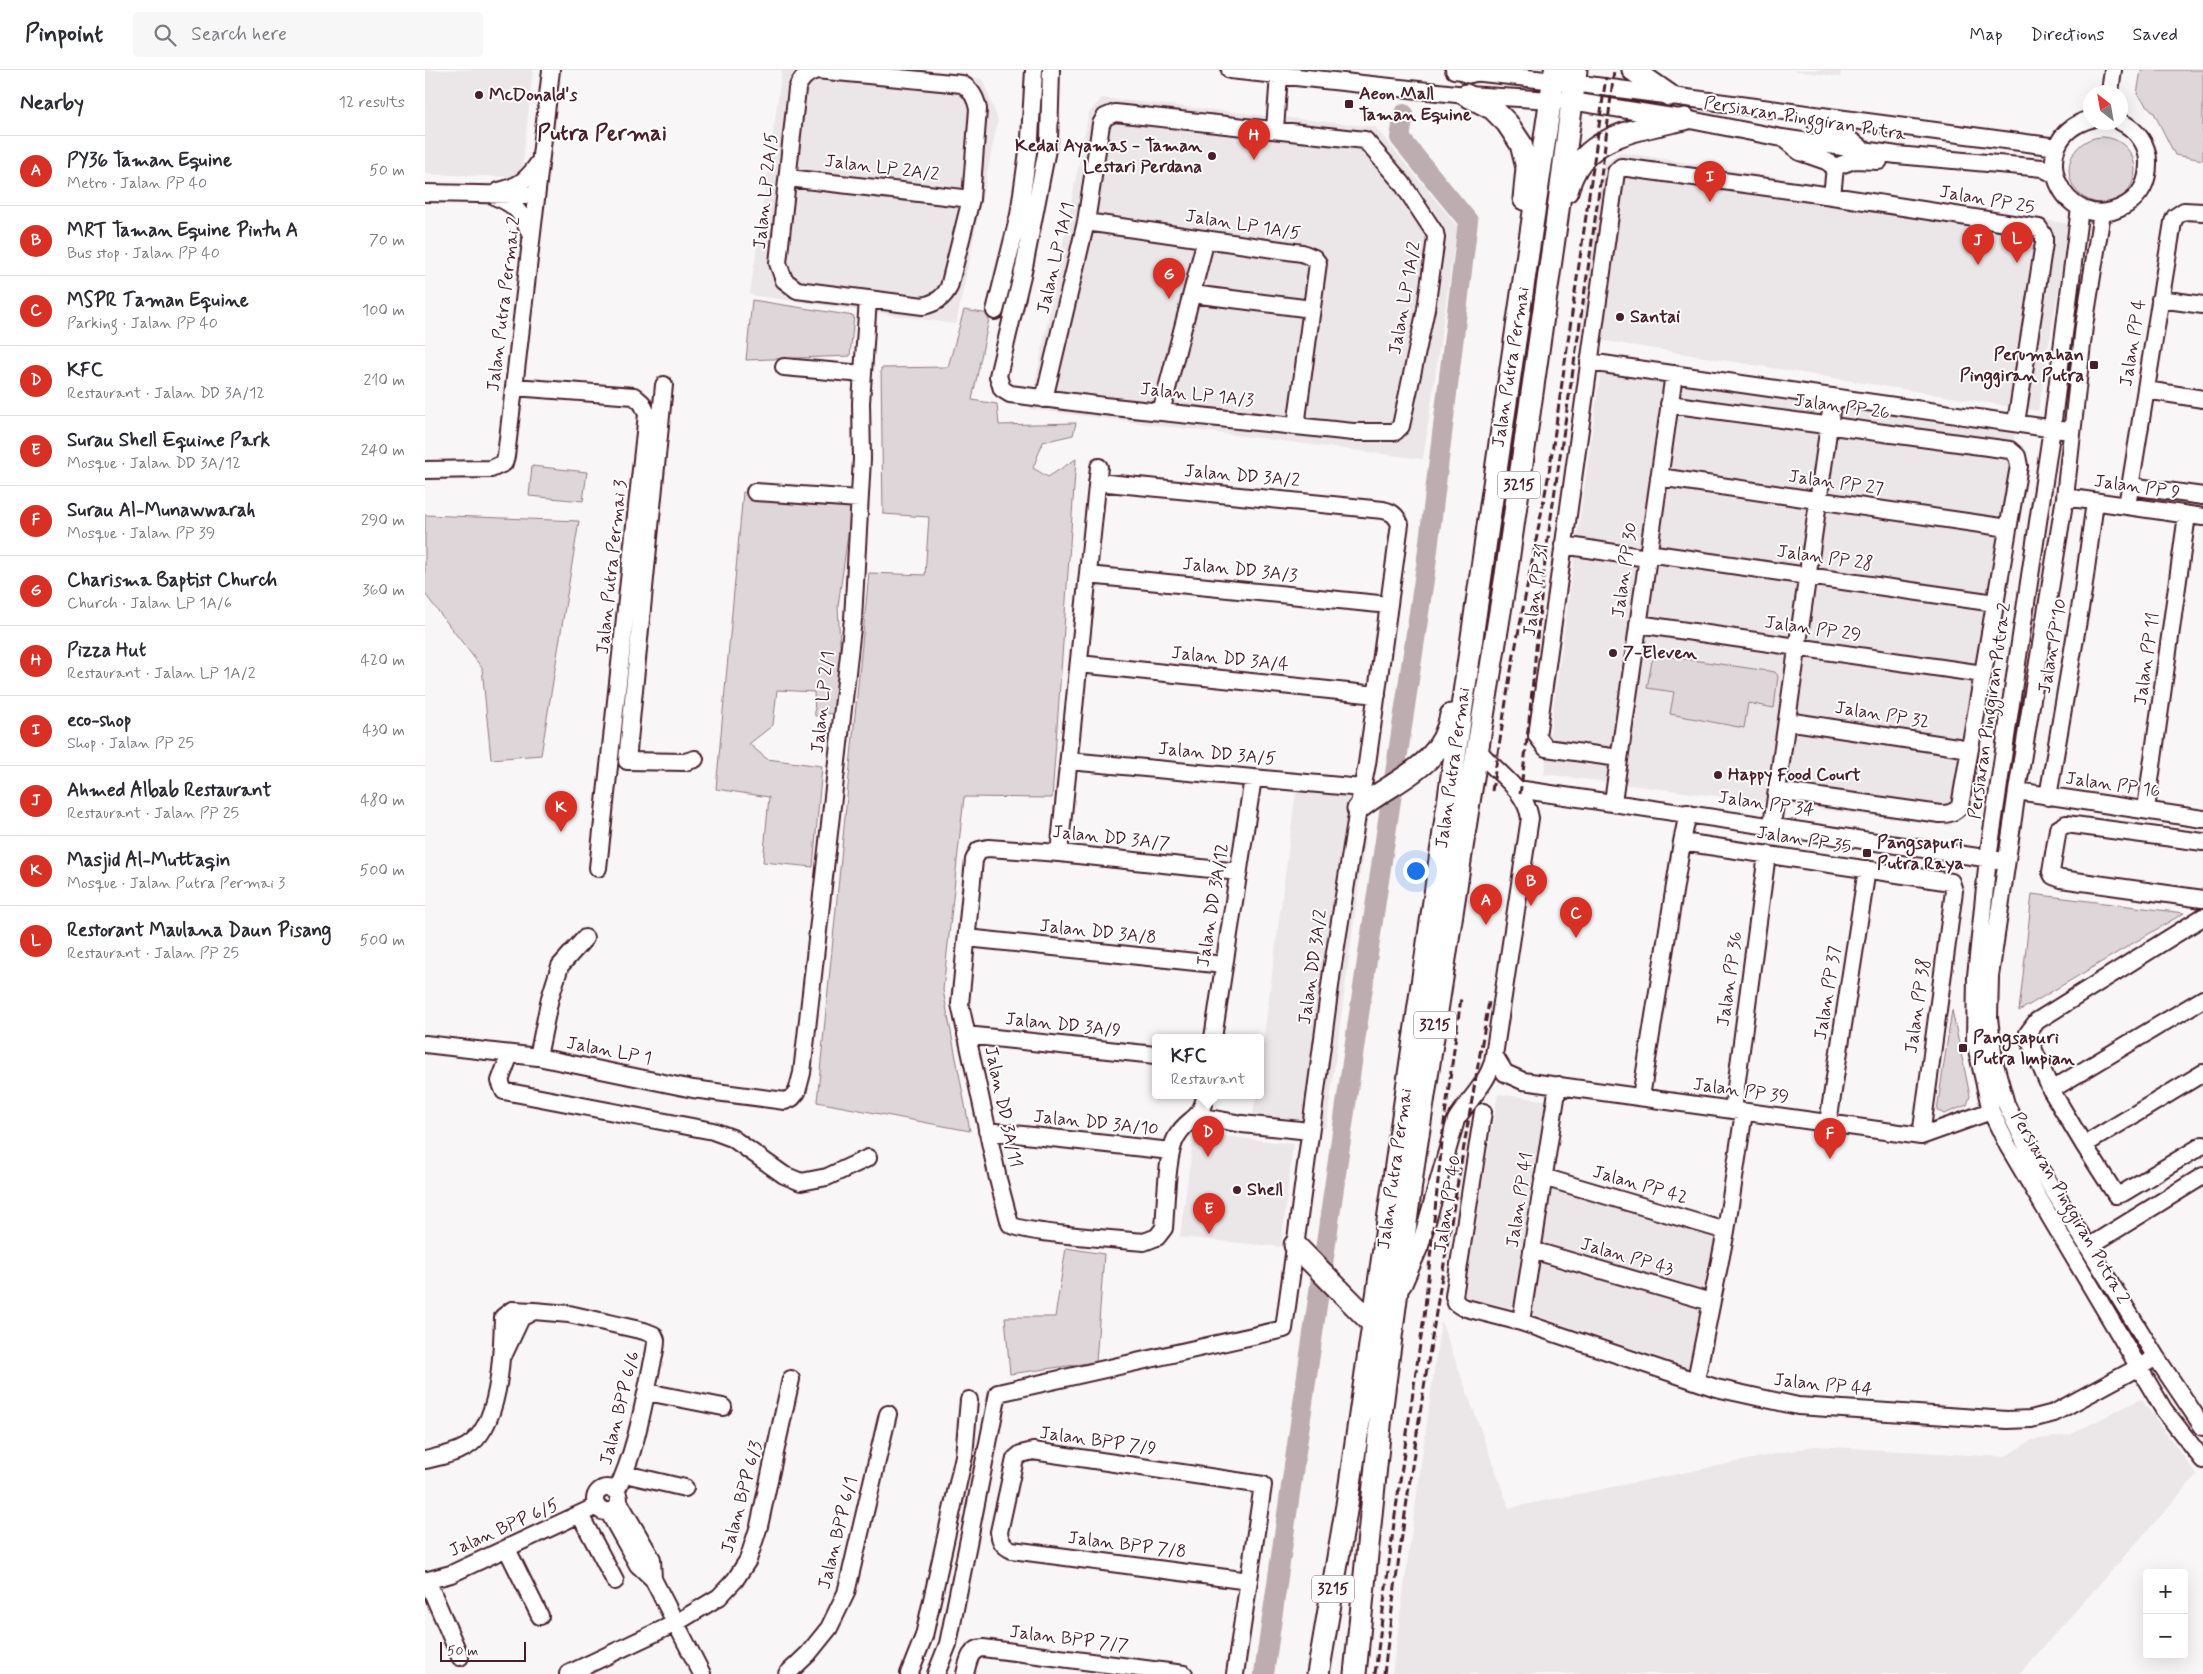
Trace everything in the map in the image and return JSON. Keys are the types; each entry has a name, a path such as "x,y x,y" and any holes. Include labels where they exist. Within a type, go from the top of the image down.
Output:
{"main road":[{"path":"1633,70 1669,95"},
{"name":"Jalan Putra Permai","path":"1355,1674 1382,1406 1417,1142 1478,750 1557,218 1563,84"},
{"name":"Jalan Putra Permai","path":"1318,1674 1347,1505 1519,309 1544,160 1563,84"},
{"path":"1466,94 1493,109 1507,123 1521,144 1527,168 1520,245 1519,309"},
{"path":"1557,218 1574,172 1585,156 1611,139 1625,133 1685,119"},
{"path":"1365,797 1417,771 1448,732 1466,616 1483,559"},
{"path":"1301,1250 1373,1324"}],"street":[{"name":"Jalan Putra Permai 2","path":"425,470 491,469 504,463 551,70"},
{"name":"Jalan LP 2A/5","path":"868,299 797,290 784,280 778,263 787,178 797,89 799,82 804,77 816,70 893,74"},
{"path":"995,311 1019,215 1030,138 1034,70"},
{"name":"Jalan LP 1A/3","path":"1051,70 1049,139 1024,267 998,376 1002,389 1010,394 1044,399 1295,426 1384,434 1395,432 1401,426"},
{"path":"1230,70 1466,94 1563,84"},
{"path":"2111,85 2113,70"},
{"path":"1466,71 1563,84"},
{"path":"868,299 923,306 939,300 949,287 971,199 978,109 973,95 962,84 893,74"},
{"path":"1275,129 1279,75"},
{"name":"Persiaran Pinggiran Putra","path":"1563,84 1669,95 2057,147"},
{"name":"Persiaran Pinggiran Putra","path":"1563,84 1685,119 1782,138 1897,155 2043,168 2054,174"},
{"name":"Jalan LP 1A/2","path":"1101,124 1105,117 1115,113 1365,140 1402,183 1435,233 1436,238 1426,310 1401,426"},
{"path":"1815,115 1817,127 1843,135 1864,149"},
{"path":"2083,122 2072,127 2057,147 2053,160 2054,174 2059,188 2068,200 2081,208 2102,213 2118,210 2131,202 2142,190 2148,175 2149,159 2144,144 2135,131 2128,126"},
{"name":"Jalan LP 1A/1","path":"1044,399 1086,222 1101,124"},
{"path":"1782,138 1800,152 1826,161 1835,167"},
{"path":"1835,167 1853,160 1879,161 1897,155"},
{"path":"487,194 515,188 530,175 540,161"},
{"name":"Jalan PP 25","path":"1589,362 1616,172 1621,167 1832,196 2039,228 2045,243 2016,423"},
{"path":"1832,196 1835,167"},
{"name":"Jalan LP 2A/2","path":"787,178 971,199"},
{"path":"425,193 536,195"},
{"path":"487,194 511,202 521,213 531,237"},
{"name":"Persiaran Pinggiran Putra 2","path":"2081,208 2052,428 1989,858 1976,976 1975,1040 1991,1110 2008,1146 2164,1410 2203,1460"},
{"name":"Jalan PP 4","path":"2127,506 2175,217 2184,210 2203,212"},
{"name":"Persiaran Pinggiran Putra 2","path":"2102,213 2084,326 2065,497 2017,791 1990,976 1989,1018 1994,1061 2006,1104 2029,1150 2156,1357 2203,1427"},
{"name":"Jalan LP 1A/5","path":"1086,222 1302,253 1314,258 1318,263 1295,426"},
{"path":"1161,412 1206,239"},
{"path":"1192,294 1312,309"},
{"name":"Jalan LP 2/1","path":"785,1101 792,1098 797,1092 802,1073 853,619 862,459 861,403 868,299"},
{"path":"2160,299 2203,305"},
{"path":"1589,362 2072,431"},
{"name":"Jalan PP 31","path":"1589,362 1537,736 1541,744 1546,748 1619,758"},
{"path":"784,368 863,374"},
{"name":"Jalan PP 30","path":"1613,802 1674,374"},
{"path":"664,385 627,761 685,762 695,759"},
{"name":"Jalan Putra Permai 3","path":"514,387 634,396 642,402 647,414 598,868"},
{"path":"2146,390 2203,399"},
{"path":"1772,825 1833,397"},
{"name":"Jalan PP 26","path":"1669,404 2010,450 2017,456 2019,466 2008,528"},
{"name":"Jalan DD 3A/2","path":"936,1674 948,1644 998,1394 1284,1329 1301,1250 1310,1131 1332,972 1365,797 1367,764 1400,524 1396,516 1390,511 1098,475 1088,575"},
{"name":"Jalan PP 27","path":"1659,477 2008,528"},
{"path":"2130,486 2203,496"},
{"path":"755,492 859,499"},
{"name":"Jalan PP 9","path":"2065,497 2203,517"},
{"name":"Jalan PP 10","path":"2048,797 2083,591 2095,502"},
{"name":"Jalan PP 11","path":"2146,809 2187,515"},
{"path":"1777,791 1940,814 1956,811 1960,806 2008,528"},
{"name":"Jalan PP 28","path":"1563,545 1808,576 1995,603"},
{"path":"1059,853 1088,575"},
{"name":"Jalan DD 3A/3","path":"1088,575 1389,605"},
{"name":"Jalan PP 29","path":"1638,624 1983,674"},
{"name":"Jalan DD 3A/4","path":"1079,664 1377,695"},
{"name":"Jalan PP 32","path":"1787,721 1970,749"},
{"path":"1396,1300 1420,1246 1456,1120 1466,1103 1489,1076 1494,1055 1530,818 1528,809 1517,789 1489,764 1478,750"},
{"name":"Jalan DD 3A/5","path":"1069,761 1253,778 1365,797"},
{"name":"Jalan DD 3A/12","path":"1214,1034 1253,778"},
{"name":"Jalan PP 34","path":"1517,789 2008,861"},
{"name":"Jalan PP 16","path":"2017,791 2203,819"},
{"path":"1641,1097 1688,813"},
{"path":"2203,842 2066,824 2058,829 2051,872 2053,876 2061,879 2203,899"},
{"name":"Jalan PP 35","path":"1682,842 1951,882"},
{"name":"Jalan DD 3A/7","path":"979,850 985,848 1059,853 1239,872"},
{"name":"Jalan DD 3A/11","path":"979,850 974,860 960,1004 1008,1221 1012,1226 1033,1231 1144,1242 1157,1237 1164,1228 1171,1151"},
{"name":"Jalan PP 36","path":"1696,1380 1726,1230 1767,854"},
{"name":"Jalan PP 37","path":"1828,1123 1867,869"},
{"name":"Jalan PP 38","path":"1921,1136 1954,891 1951,882"},
{"path":"2203,917 2033,1024 2028,1033 2051,1090 2116,1194 2123,1193 2203,1145"},
{"path":"538,1057 550,998 560,966 585,938"},
{"name":"Jalan DD 3A/8","path":"967,938 1224,966"},
{"path":"2051,1090 2203,999"},
{"name":"Jalan DD 3A/9","path":"966,1034 1152,1055"},
{"name":"Jalan LP 1","path":"425,1044 538,1057 693,1089 785,1101"},
{"path":"511,1054 500,1082 503,1091 713,1131 732,1138 784,1175 801,1182 827,1177 868,1158"},
{"name":"Jalan PP 39","path":"1494,1055 1505,1073 1523,1081 1921,1136 1991,1110"},
{"path":"2084,1145 2203,1073"},
{"path":"1466,1103 1483,1090 1499,1082 1519,1083 1523,1081"},
{"name":"Jalan PP 41","path":"1521,1322 1559,1085"},
{"path":"1171,1151 1176,1137 1183,1128 1198,1116 1204,1099"},
{"name":"Jalan PP 40","path":"1456,1302 1454,1296 1483,1112"},
{"path":"1198,1116 1242,1124 1310,1131"},
{"name":"Jalan DD 3A/10","path":"987,1131 1171,1151"},
{"path":"2087,1247 2203,1176"},
{"name":"Jalan PP 42","path":"1543,1177 1726,1230"},
{"name":"Jalan PP 43","path":"1532,1250 1711,1302"},
{"name":"Jalan PP 44","path":"1456,1302 1462,1307 1521,1322 1716,1388 1799,1406 2007,1420 2031,1419 2054,1413 2156,1357"},
{"name":"Jalan BPP 6/6","path":"425,1460 454,1452 476,1440 483,1429 493,1404 502,1360 521,1318 534,1311 589,1318 644,1331 653,1336 656,1345 647,1392 625,1474 610,1503"},
{"name":"Jalan BPP 6/3","path":"568,1674 677,1623 719,1596 735,1580 748,1560 759,1526 791,1379"},
{"path":"647,1392 723,1407"},
{"path":"909,1674 924,1636 964,1456 969,1400"},
{"name":"Jalan BPP 6/1","path":"787,1674 808,1654 829,1628 846,1593 888,1414"},
{"name":"Jalan BPP 7/9","path":"1002,1544 999,1532 1013,1465 1015,1459 1027,1452 1263,1484 1249,1581"},
{"path":"625,1474 685,1488"},
{"path":"610,1503 633,1540 638,1565 653,1579 702,1674"},
{"name":"Jalan BPP 6/5","path":"426,1581 451,1574 610,1503"},
{"path":"580,1515 615,1581"},
{"name":"Jalan BPP 7/8","path":"1002,1544 1012,1550 1249,1581"},
{"path":"507,1549 540,1616"},
{"path":"426,1581 460,1657"},
{"path":"1235,1674 1249,1581"},
{"name":"Jalan BPP 7/7","path":"965,1674 971,1654 983,1648 1184,1674"}],"shaded area":[{"path":"425,70 533,70 522,169 513,177 425,174"},
{"path":"782,70 910,70 982,79 998,120 956,324 750,295"},
{"path":"1792,70 1841,70 1840,77"},
{"path":"2141,70 2203,70 2203,160 2175,155 2154,113 2137,94"},
{"path":"1102,98 1375,127 1457,226 1423,459 1030,409 1089,113"},
{"path":"2102,137 2115,140 2125,147 2132,157 2135,170 2132,183 2125,193 2115,200 2102,203 2089,200 2079,193 2072,183 2069,170 2072,157 2079,147 2089,140"},
{"path":"1620,152 2069,224 2038,411 1581,337 1602,167"},
{"path":"752,300 854,316 850,356 746,360"},
{"path":"964,310 990,314 972,400 997,404 999,425 1076,423 1073,435 1043,442 1033,468 1048,477 1076,459 1052,798 964,797 943,990 970,1131 817,1102 869,573 925,575 929,517 883,514 881,368 948,367"},
{"path":"1601,369 2015,430 1951,826 1544,774"},
{"path":"532,466 587,472 583,501 529,496"},
{"path":"743,492 852,506 838,606 841,663 834,713 815,716 814,692 777,690 773,725 749,744 767,759 822,766 813,867 763,862 769,797 716,789"},
{"path":"425,515 579,521 541,755 491,759 482,668 425,594"},
{"path":"1658,655 1775,672 1778,676 1774,708 1748,703 1744,728 1670,714 1674,692 1647,688 1652,661"},
{"path":"1296,791 1347,795 1369,809 1326,1128 1252,1121 1256,1099 1264,1099 1264,1036"},
{"path":"2032,894 2184,913 2019,1011"},
{"path":"1952,1010 1970,1096 1967,1105 1944,1114 1937,1110"},
{"path":"1498,1094 1550,1101 1537,1183 1718,1235 1693,1369 1517,1309 1463,1298"},
{"path":"1194,1133 1293,1144 1281,1247 1180,1237"},
{"path":"1066,1248 1104,1254 1096,1362 1010,1374 1005,1317 1055,1317"},
{"path":"1441,1321 1509,1508 1815,1446 2004,1457 2032,1440 2069,1435 2141,1399 2197,1475 2019,1674 1392,1674"}],"waterway":[{"path":"1264,1674 1426,566 1468,221 1400,138 1404,114"}],"railway":[{"path":"1520,794 1550,524 1592,240 1614,70"},
{"path":"1492,791 1510,676 1549,473 1606,77"},
{"path":"1375,1674 1395,1515 1424,1317 1444,1123 1461,998"},
{"path":"1384,1674 1419,1421 1489,1002"}],"place":[{"name":"McDonald's","path":"479,95"},
{"name":"Aeon Mall Taman Equine","path":"1349,104"},
{"name":"Kedai Ayamas - Taman Lestari Perdana","path":"1212,156"},
{"name":"Pizza Hut","path":"1254,160"},
{"name":"eco-shop","path":"1710,202"},
{"name":"Restorant Maulana Daun Pisang","path":"2017,263"},
{"name":"Ahmed Albab Restaurant","path":"1978,265"},
{"name":"Charisma Baptist Church","path":"1169,299"},
{"name":"Santai","path":"1620,317"},
{"name":"Perumahan Pinggiran Putra","path":"2094,365"},
{"name":"7-Eleven","path":"1613,653"},
{"name":"Happy Food Court","path":"1718,775"},
{"name":"Masjid Al-Muttaqin","path":"561,832"},
{"name":"Pangsapuri Putra Raya","path":"1867,853"},
{"name":"MRT Taman Equine Pintu A","path":"1531,906"},
{"name":"PY36 Taman Equine","path":"1486,925"},
{"name":"MSPR Taman Equine","path":"1576,938"},
{"name":"Pangsapuri Putra Impian","path":"1963,1048"},
{"name":"KFC","path":"1208,1157"},
{"name":"Surau Al-Munawwarah","path":"1830,1159"},
{"name":"Shell","path":"1237,1190"},
{"name":"Surau Shell Equine Park","path":"1209,1234"}],"district":[{"name":"Putra Permai","path":"602,134"}]}
